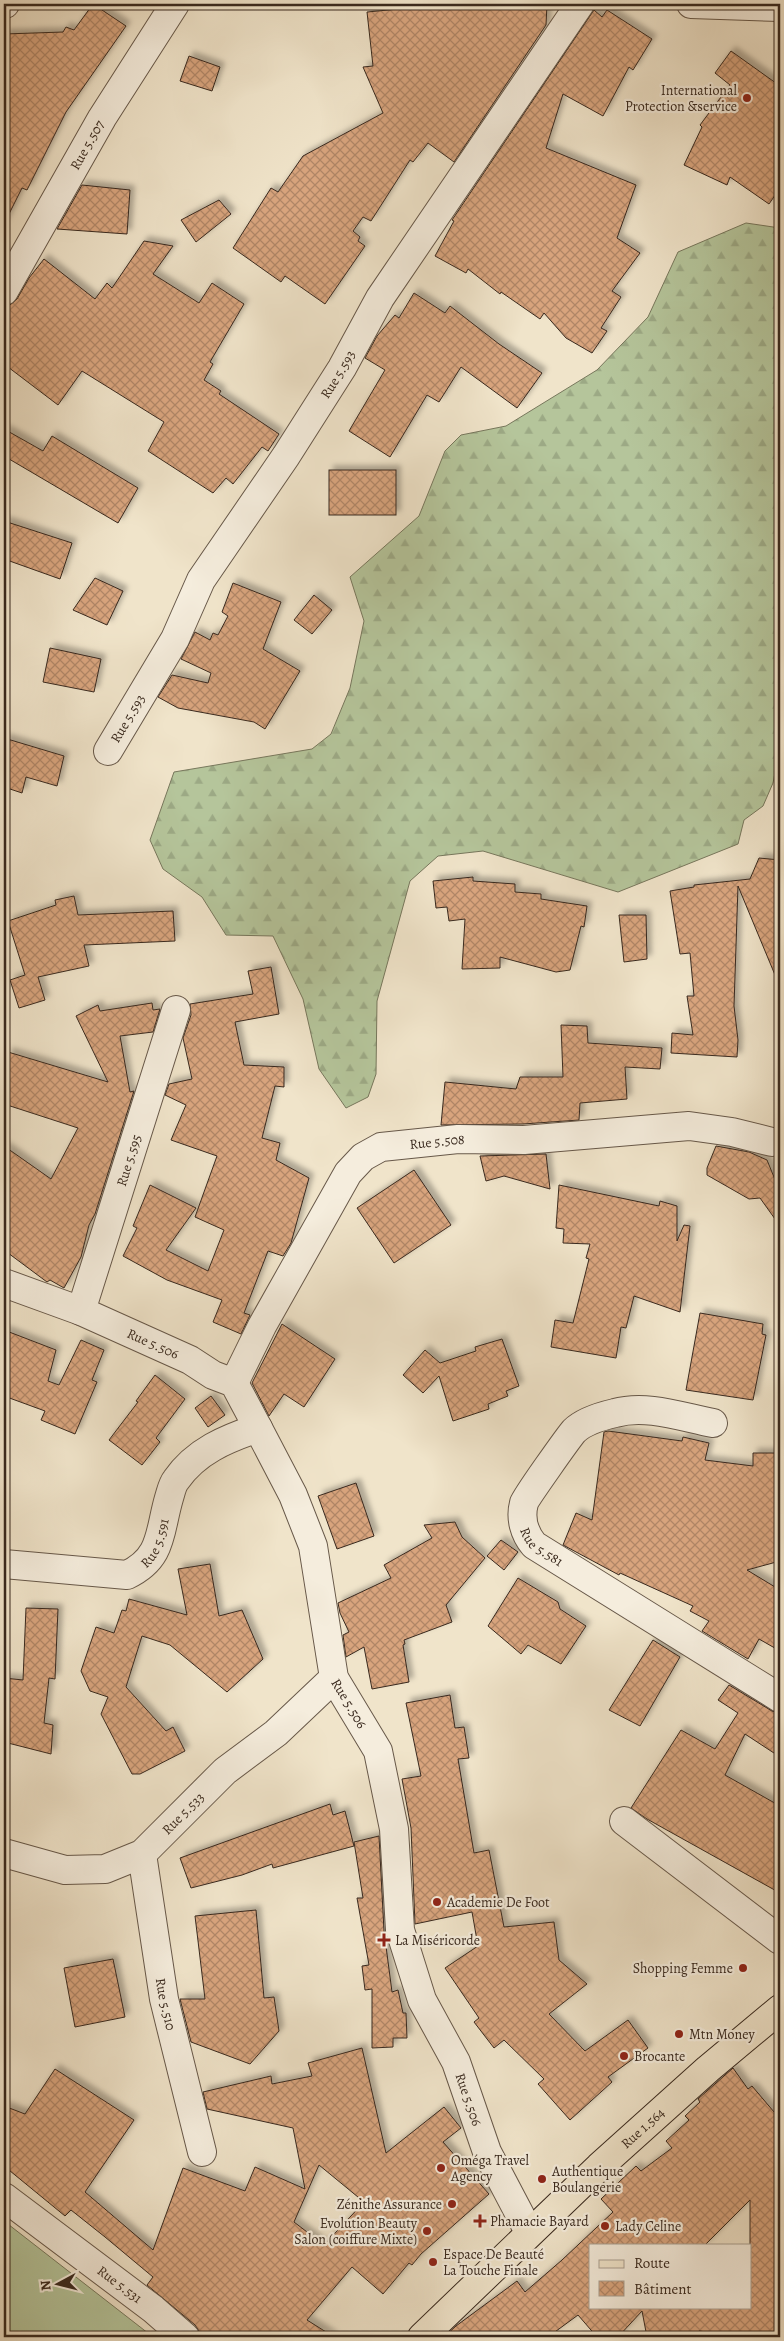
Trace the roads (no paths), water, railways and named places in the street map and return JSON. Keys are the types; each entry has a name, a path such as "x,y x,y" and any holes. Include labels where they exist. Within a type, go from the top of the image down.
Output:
{"main road":[{"name":"Rue 1.564","path":"422,2337 530,2232 708,2069 780,2008"}],"street":[{"name":"Rue 5.507","path":"4,291 16,245 102,118 175,4"},
{"name":"Rue 5.593","path":"108,751 175,639 201,580 286,456 342,368 380,298 580,4"},
{"path":"691,4 780,7"},
{"name":"Rue 5.595","path":"81,1311 176,1010"},
{"name":"Rue 5.508","path":"234,1383 267,1318 348,1173 363,1157 381,1147 458,1139 524,1140 688,1126 732,1132 772,1142"},
{"name":"Rue 5.506","path":"4,1283 81,1311 190,1360 213,1374 234,1383 293,1495 313,1546 334,1678 378,1751 394,1829 400,1930 422,2000 456,2062 487,2152 530,2232"},
{"name":"Rue 5.581","path":"713,1423 640,1409 617,1412 591,1420 575,1431 524,1501 523,1519 527,1536 534,1545 780,1698"},
{"name":"Rue 5.591","path":"4,1564 127,1575 139,1569 148,1562 157,1545 174,1482 186,1467 204,1451 258,1428"},
{"name":"Rue 5.533","path":"4,1852 66,1870 104,1869 142,1854 225,1771 276,1733 334,1678"},
{"path":"624,1821 780,1940"},
{"name":"Rue 5.510","path":"142,1854 164,1999 202,2152"},
{"name":"Rue 5.531","path":"4,2197 153,2309 185,2337"}],"place":[{"name":"International Protection &service","path":"747,98"},
{"name":"Academie De Foot","path":"437,1902"},
{"name":"La Miséricorde","path":"384,1940"},
{"name":"Shopping Femme","path":"743,1968"},
{"name":"Mtn Money","path":"679,2034"},
{"name":"Brocante","path":"624,2056"},
{"name":"Oméga Travel Agency","path":"441,2168"},
{"name":"Authentique Boulangerie","path":"542,2179"},
{"name":"Zénithe Assurance","path":"452,2204"},
{"name":"Phamacie Bayard","path":"480,2221"},
{"name":"Lady Celine","path":"605,2226"},
{"name":"Evolution Beauty Salon (coiffure Mixte)","path":"427,2231"},
{"name":"Espace De Beauté La Touche Finale","path":"433,2262"}]}
